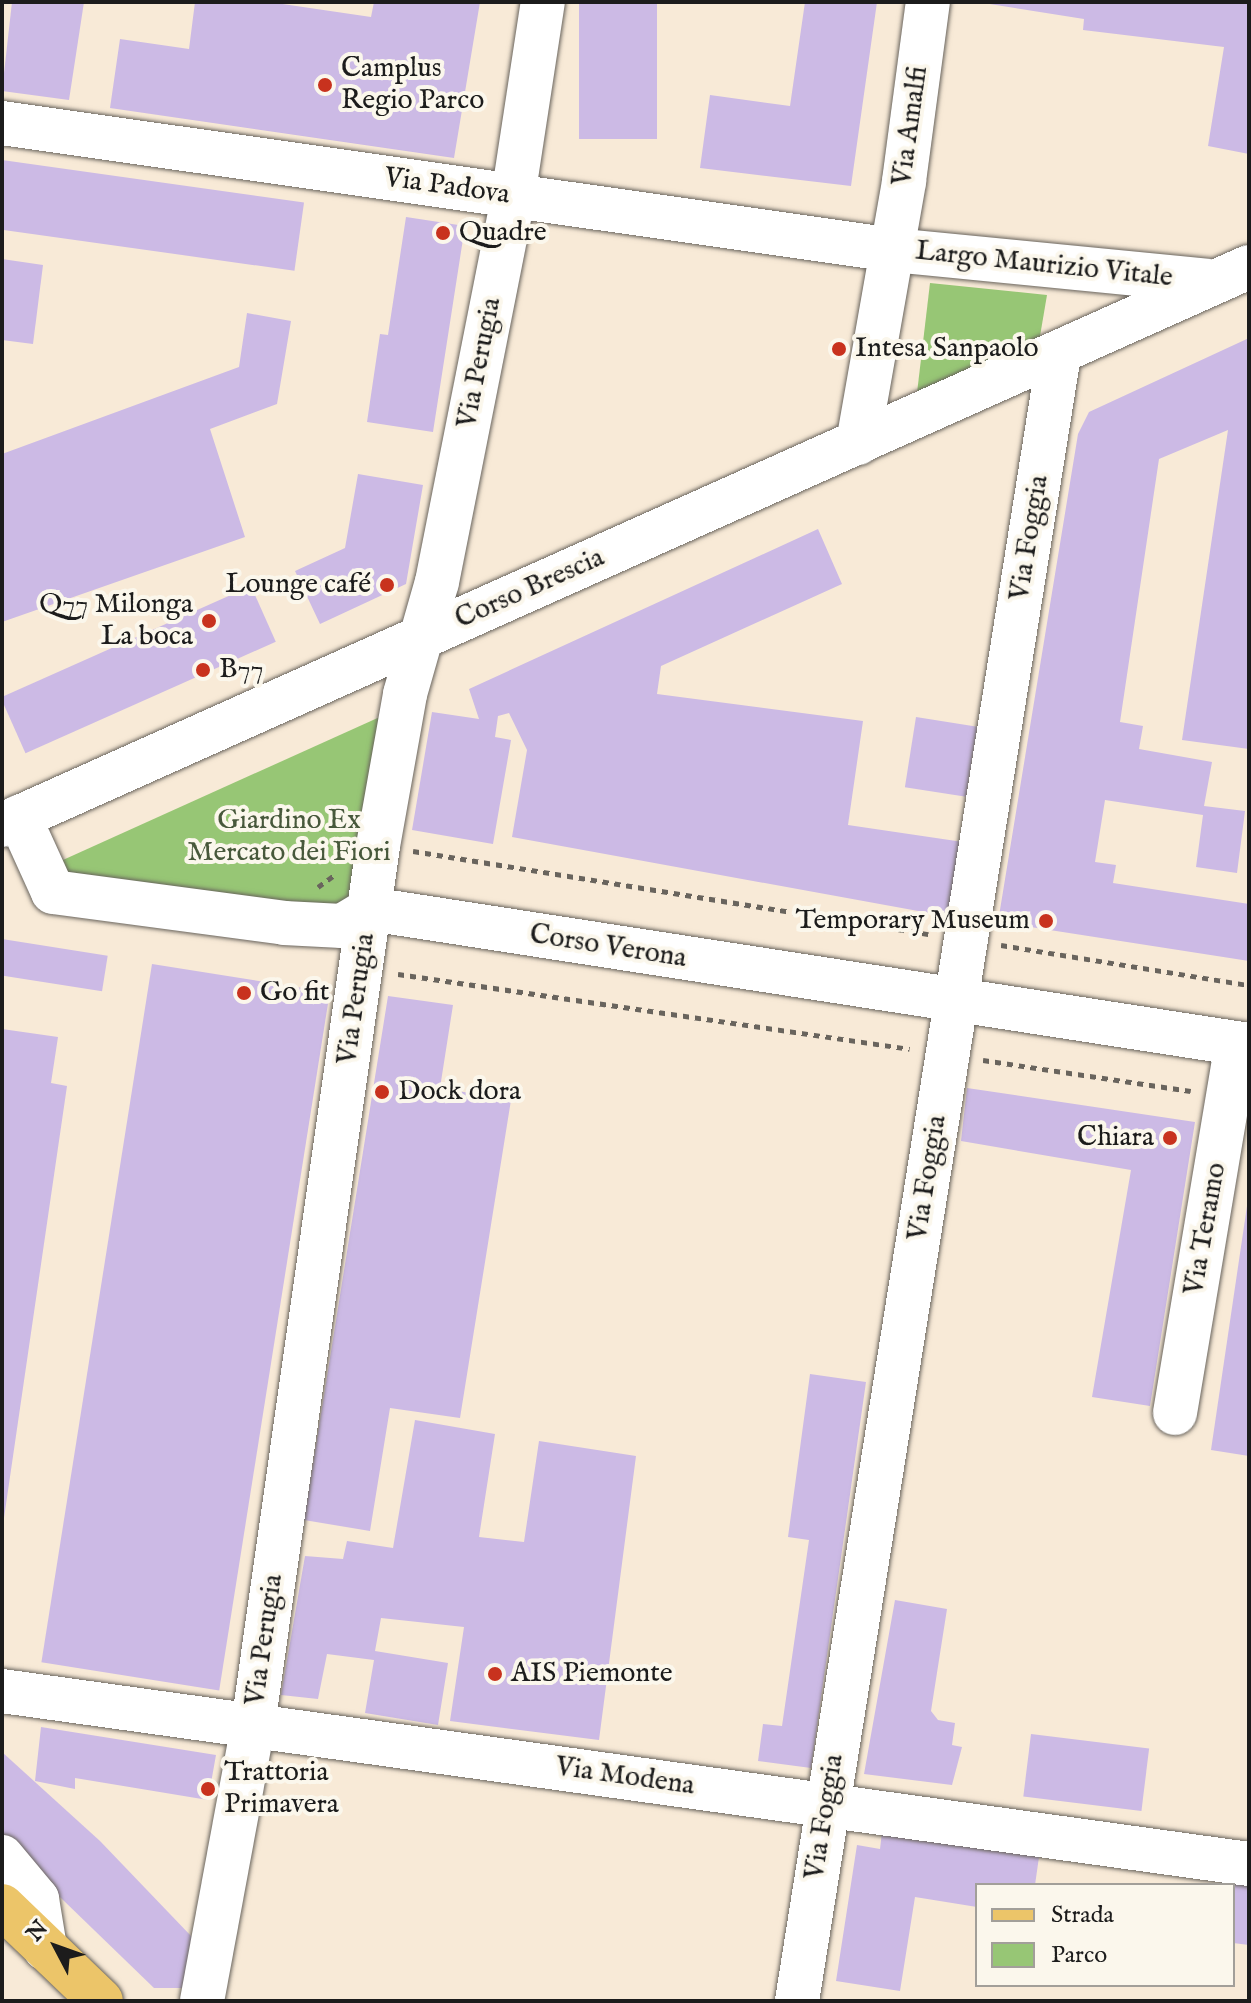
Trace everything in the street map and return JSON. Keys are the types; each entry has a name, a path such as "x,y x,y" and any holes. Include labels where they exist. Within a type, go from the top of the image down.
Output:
{"main road":[{"path":"2,1906 101,2001"}],"street":[{"name":"Via Perugia","path":"202,2001 253,1725 378,846 405,694 441,563 513,197 543,2"},
{"name":"Via Amalfi","path":"893,250 928,2"},
{"name":"Via Padova","path":"2,123 893,250"},
{"name":"Largo Maurizio Vitale","path":"858,443 893,250 1239,279"},
{"name":"Largo Maurizio Vitale","path":"1059,354 1158,304 1239,279"},
{"name":"Corso Brescia","path":"11,821 1059,354"},
{"name":"Via Foggia","path":"797,2001 1059,354"},
{"path":"11,821 53,892 284,923 342,926 370,909"},
{"name":"Corso Verona","path":"370,909 1243,1045"},
{"name":"Via Teramo","path":"1175,1413 1228,1097 1243,1045"},
{"name":"Via Modena","path":"2,1691 1249,1864"},
{"path":"2,1857 37,1899 45,1948"}],"path":[{"path":"378,846 1249,985"},
{"path":"361,969 1228,1097"}],"green space":[{"path":"930,283 1047,295 1039,342 917,393"},
{"name":"Giardino Ex Mercato dei Fiori","path":"382,716 349,921 43,869"}],"building":[{"path":"12,2 84,2 69,100 2,91"},
{"name":"Camplus Regio Parco","path":"195,2 269,2 371,17 374,2 480,2 454,158 110,108 120,39 189,49"},
{"path":"579,2 657,2 657,139 579,139"},
{"path":"805,2 877,2 851,186 700,168 710,95 790,106"},
{"path":"977,2 1249,2 1249,154 1208,146 1224,47 1083,30 1084,19"},
{"path":"2,160 304,202 294,271 2,230"},
{"path":"406,217 465,226 433,432 367,422 380,334 388,335"},
{"path":"2,259 43,265 33,344 2,340"},
{"path":"247,313 291,321 277,404 210,429 245,537 2,622 2,454 239,367"},
{"path":"1249,338 1249,749 1182,740 1228,430 1159,459 1120,722 1143,726 1139,749 1212,762 1204,806 1245,811 1237,873 1196,867 1203,815 1105,800 1095,862 1116,865 1113,883 1249,904 1249,961 998,922 1078,434 1089,412"},
{"path":"358,474 423,485 406,584 320,624 295,571 345,548"},
{"path":"818,529 842,584 661,666 657,694 863,721 848,825 963,842 951,917 512,837 527,750 509,713 498,716 495,737 511,740 493,844 412,830 432,712 479,719 469,689"},
{"path":"251,586 276,642 25,753 2,697"},
{"path":"916,717 977,727 966,797 905,787"},
{"path":"2,939 108,956 102,991 2,975"},
{"path":"152,964 330,992 219,1690 41,1662"},
{"path":"388,996 453,1005 440,1088 511,1100 460,1418 390,1408 370,1531 304,1520"},
{"path":"2,1029 58,1037 51,1083 67,1086 4,1518"},
{"path":"967,1088 1195,1122 1150,1406 1092,1397 1131,1170 961,1141"},
{"path":"1249,1206 1249,1456 1211,1450"},
{"path":"810,1374 866,1382 811,1768 758,1761 763,1724 782,1726 809,1540 788,1537"},
{"path":"415,1420 495,1434 479,1537 524,1542 539,1441 636,1456 599,1740 450,1721 464,1627 381,1618 375,1651 448,1663 438,1725 365,1713 374,1660 327,1654 318,1699 281,1695 305,1556 343,1559 347,1541 393,1548"},
{"path":"895,1600 947,1609 931,1711 938,1720 955,1723 952,1745 962,1747 952,1785 864,1774"},
{"path":"41,1727 216,1755 208,1800 75,1778 75,1789 35,1781"},
{"path":"1031,1734 1149,1749 1141,1811 1023,1797"},
{"path":"2,1752 100,1841 192,1937 184,1988 154,1988 2,1841"},
{"path":"882,1832 1039,1857 1035,1883 975,1883 975,1907 915,1897 900,1991 836,1981 857,1845 880,1849"},
{"path":"1222,1879 1249,1882 1249,1945 1235,1943 1235,1883 1221,1883"}],"place":[{"name":"Camplus Regio Parco","path":"325,85"},
{"name":"Quadre","path":"443,233"},
{"name":"Intesa Sanpaolo","path":"839,349"},
{"name":"Lounge café","path":"387,585"},
{"name":"Q77 Milonga La boca","path":"209,621"},
{"name":"B77","path":"203,670"},
{"name":"Temporary Museum","path":"1046,921"},
{"name":"Go fit","path":"244,993"},
{"name":"Dock dora","path":"382,1092"},
{"name":"Chiara","path":"1170,1138"},
{"name":"AIS Piemonte","path":"495,1674"},
{"name":"Trattoria Primavera","path":"208,1789"}]}
